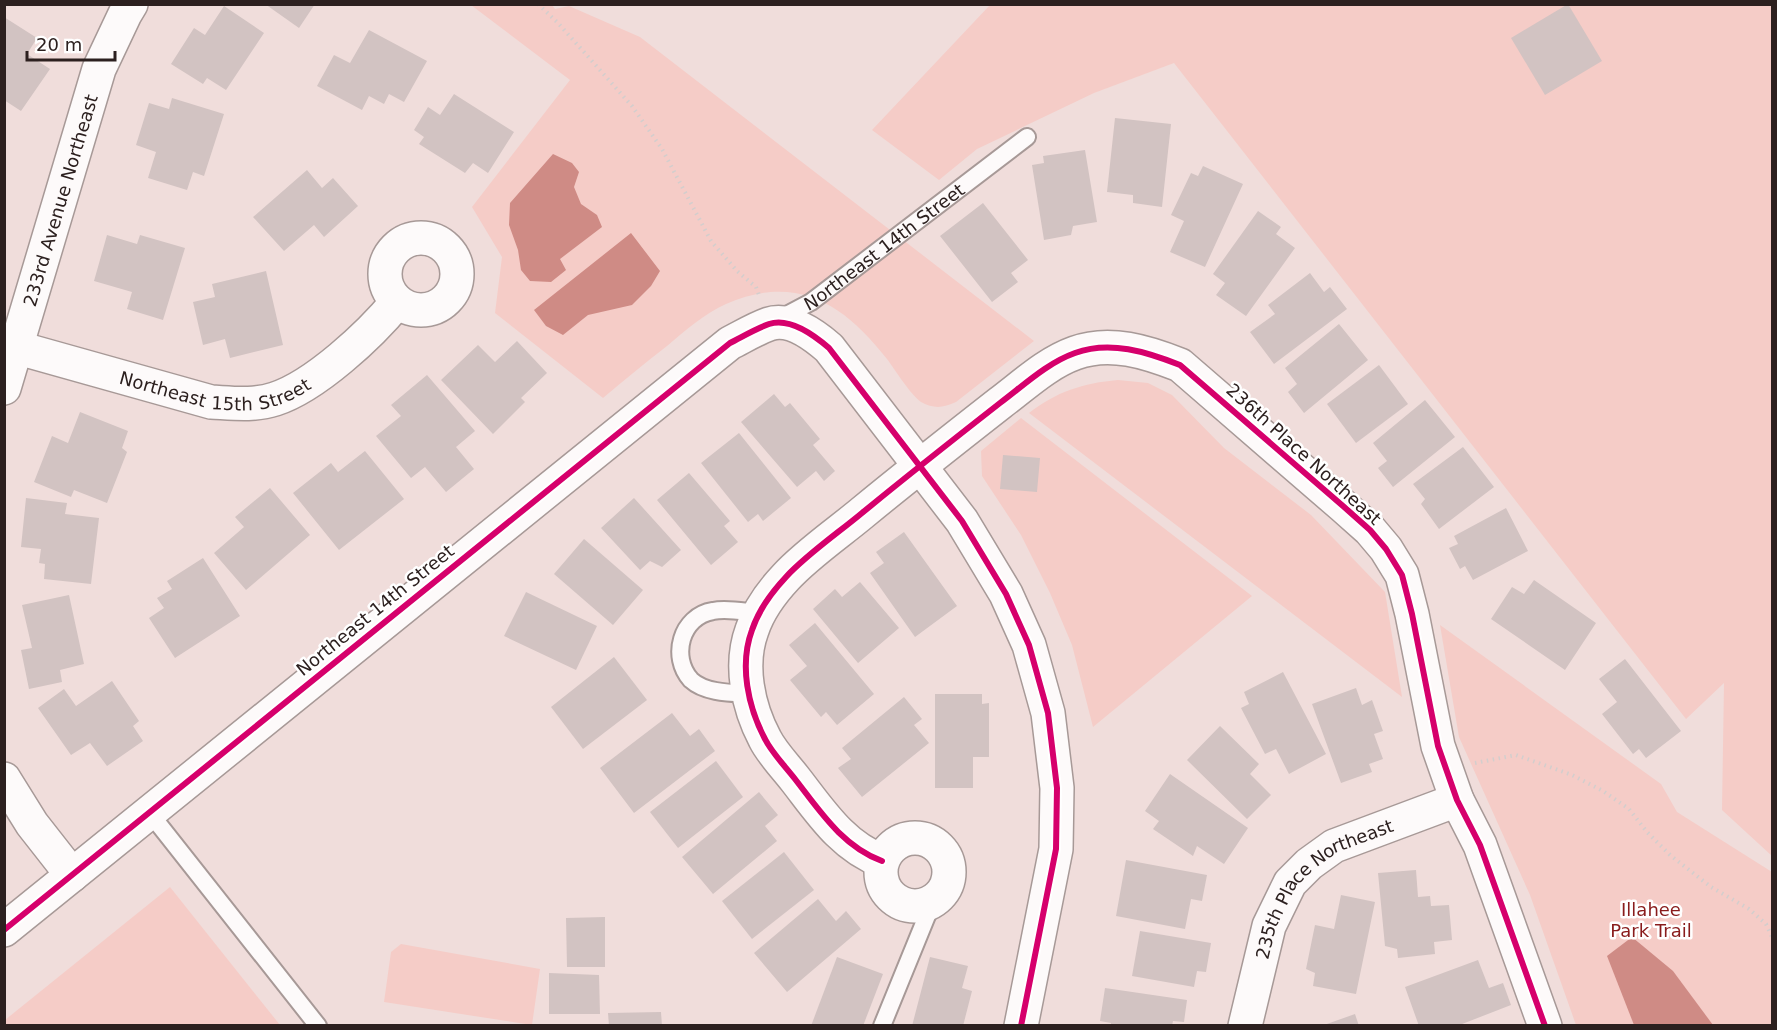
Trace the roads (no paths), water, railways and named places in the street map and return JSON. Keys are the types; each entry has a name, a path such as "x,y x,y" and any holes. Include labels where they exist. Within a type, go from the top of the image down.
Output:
{"street":[{"name":"233rd Avenue Northeast","path":"4,388 11,346 99,69 122,8"},
{"name":"Northeast 15th Street","path":"11,346 211,402 245,404 274,399 301,388 335,362 398,303"},
{"path":"771,323 801,328 814,334 829,348 962,521 1006,594 1029,645 1048,713 1057,788 1056,849 1021,1026"},
{"name":"Northeast 14th Street","path":"4,930 730,343 771,323"},
{"name":"236th Place Northeast","path":"882,861 851,844 833,828 766,741 753,713 746,686 747,657 751,631 764,602 788,575 920,465 1049,366 1075,353 1100,348 1127,348 1152,354 1180,365 1370,530 1402,574 1438,746 1452,788 1480,845 1545,1026"},
{"path":"4,779 32,824 72,875"},
{"name":"235th Place Northeast","path":"1245,1026 1269,926 1290,883 1309,864 1334,846 1452,788"},
{"path":"920,837 936,845 947,859 948,883 933,901 922,906 909,906 898,902 889,894 880,872 882,861 888,850 897,842 920,837"}],"lane":[{"name":"Northeast 14th Street","path":"771,323 811,302 1027,136"},
{"path":"749,694 718,691 691,680 683,665 680,649 684,631 696,617 713,610 759,613"},
{"path":"149,812 318,1026"},
{"path":"882,1026 933,901"}],"park label":[{"name":"Illahee Park Trail","path":"1651,919"}]}
